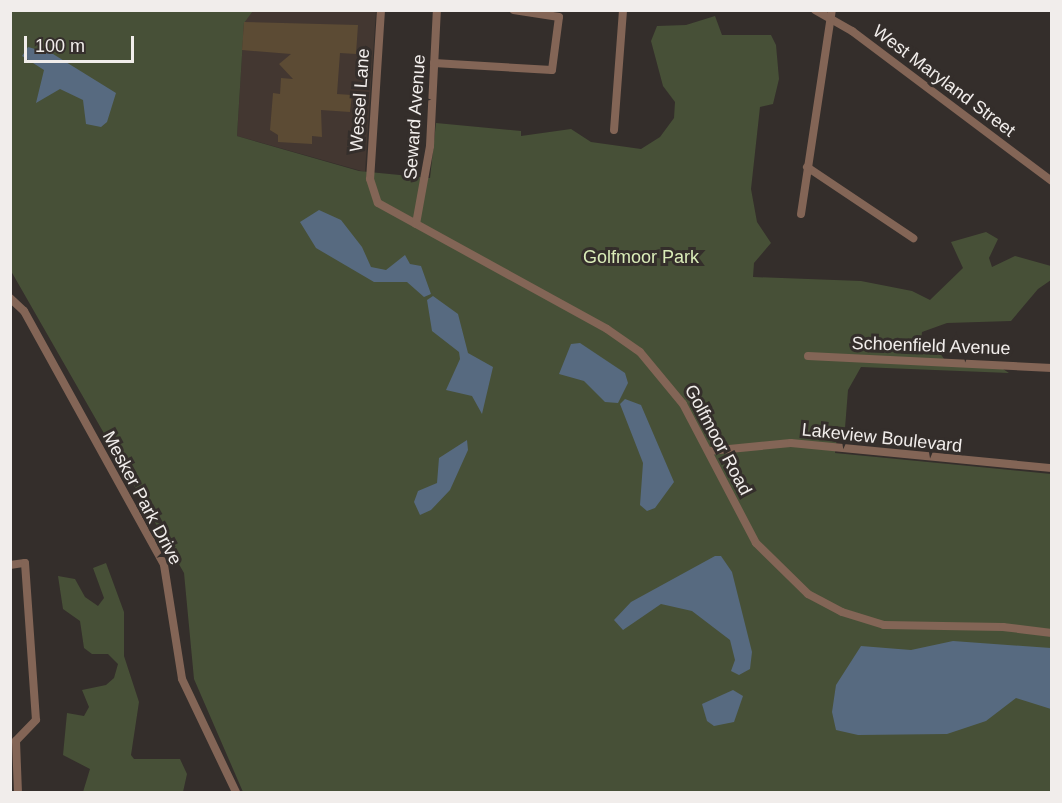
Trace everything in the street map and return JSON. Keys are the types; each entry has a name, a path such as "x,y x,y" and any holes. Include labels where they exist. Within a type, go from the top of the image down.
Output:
{"street":[{"name":"Wessel Lane","path":"371,190 381,10"},
{"name":"Seward Avenue","path":"416,224 424,197 436,10"},
{"path":"434,63 552,70 559,16 514,10"},
{"path":"614,130 623,10"},
{"name":"West Maryland Street","path":"815,10 831,14 1052,181"},
{"path":"801,214 807,167 824,86 831,14"},
{"path":"807,167 913,238"},
{"name":"Golfmoor Road","path":"371,190 382,206 606,328 640,352 670,384 709,451 756,543 790,580 823,603 884,625 1003,627 1052,633"},
{"name":"Mesker Park Drive","path":"10,298 24,311 164,565 182,679 236,792"},
{"name":"Schoenfield Avenue","path":"808,356 1052,368"},
{"name":"Lakeview Boulevard","path":"709,451 790,443 1052,468"},
{"path":"10,565 25,563 36,720 30,730 13,738 18,792"}],"shaded area":[{"path":"253,11 376,11 365,172 237,136 244,22"}],"green space":[{"name":"Golfmoor Park","path":"10,11 253,11 244,23 237,136 359,171 430,178 436,123 521,131 521,136 571,129 591,142 641,149 660,137 674,118 675,102 663,86 651,41 657,26 686,25 715,16 722,35 771,35 776,45 779,79 773,104 760,107 751,189 757,222 771,243 754,263 753,277 861,281 912,291 930,300 963,268 951,242 986,232 998,239 989,258 992,267 1015,256 1051,266 1051,280 1038,289 1011,321 947,323 922,332 921,342 940,353 948,365 1000,367 1009,373 861,367 848,390 845,428 837,437 835,453 1051,474 1051,792 243,792 194,679 184,573 11,271"},
{"path":"106,563 124,612 124,656 139,702 131,755 134,759 180,759 187,774 183,792 83,792 90,769 63,755 67,713 84,716 89,707 82,690 106,685 114,678 118,664 108,654 92,654 84,648 80,621 63,609 58,576 75,579 85,597 98,606 104,598 93,568"}],"water":[{"path":"28,47 53,54 116,93 107,122 101,127 86,124 83,100 60,89 36,103 44,70 22,56"},
{"path":"319,210 341,220 362,247 371,267 386,270 405,255 410,264 421,266 431,294 424,297 407,282 374,282 316,248 300,222"},
{"path":"433,296 458,314 468,353 493,367 482,414 472,396 446,390 460,359 459,352 432,331 427,300"},
{"path":"580,343 625,373 628,383 618,403 605,402 584,381 559,374 571,344"},
{"path":"625,399 641,405 674,482 655,508 647,511 640,505 643,463 620,404"},
{"path":"467,440 468,450 450,490 431,510 420,515 414,502 418,491 437,483 439,458"},
{"path":"715,556 721,556 732,572 752,652 750,669 739,675 731,671 735,660 730,640 692,611 661,604 623,630 614,620 631,602"},
{"path":"953,641 1051,648 1051,709 1016,698 986,721 947,734 858,735 836,730 832,712 836,685 861,646 911,650"},
{"path":"733,690 743,696 734,722 714,726 707,721 702,704"}],"building":[{"path":"244,22 358,25 356,54 340,53 337,94 352,95 350,112 321,110 322,137 312,136 312,144 278,142 278,135 270,130 273,93 280,94 281,78 293,79 279,64 291,54 242,50"}]}
